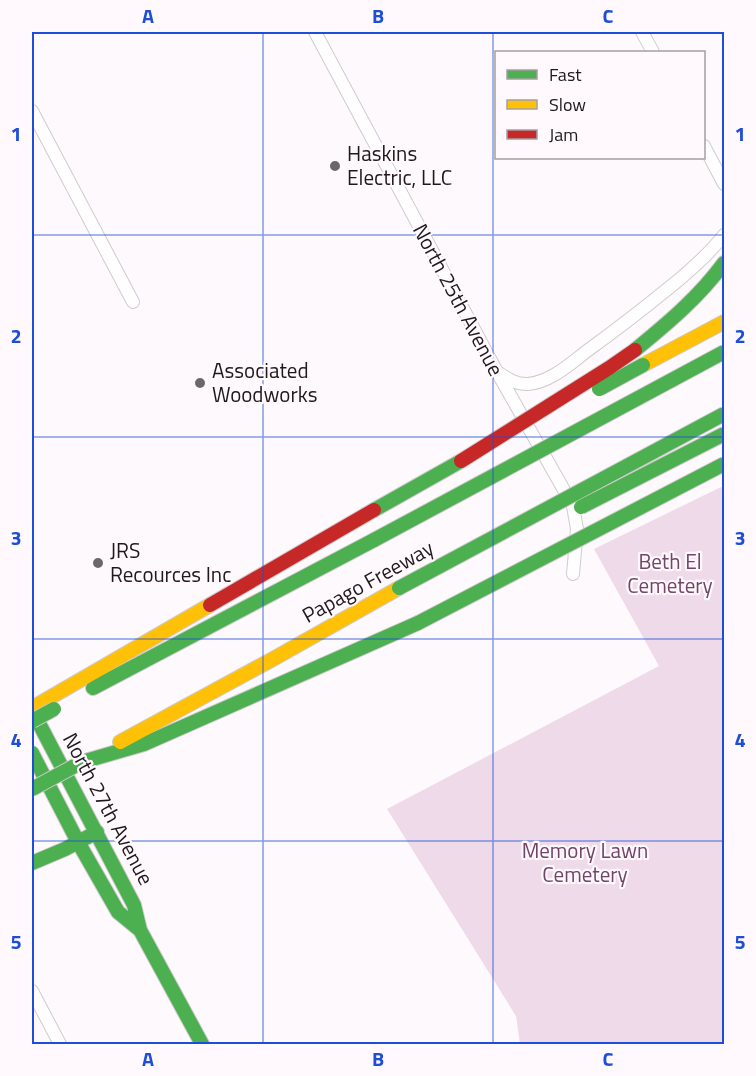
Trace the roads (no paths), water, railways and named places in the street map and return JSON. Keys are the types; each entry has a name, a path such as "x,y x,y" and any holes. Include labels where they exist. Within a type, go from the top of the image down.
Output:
{"main road":[{"path":"461,461 635,350 704,290 724,263"},
{"path":"32,709 51,704 361,517 461,461 724,322"},
{"name":"Papago Freeway","path":"32,721 51,704 374,540 724,352"},
{"name":"Papago Freeway","path":"32,789 273,659 402,593 724,414"},
{"path":"560,518 724,434"},
{"path":"82,762 144,744 418,622 724,464"},
{"path":"402,593 529,534"},
{"name":"North 27th Avenue","path":"32,709 134,905 140,930 202,1044"},
{"name":"North 27th Avenue","path":"32,753 78,842 118,912 140,930"},
{"path":"32,863 97,832"}],"street":[{"name":"North 25th Avenue","path":"315,32 496,370 573,506 577,529 573,574"},
{"path":"642,32 652,51"},
{"path":"32,111 132,302"},
{"path":"705,148 724,184"},
{"path":"496,370 515,383 538,382 554,375 637,315 697,264 724,235"},
{"path":"32,990 60,1044"}],"place":[{"name":"Haskins Electric, LLC","path":"335,166"},
{"name":"Associated Woodworks","path":"200,383"},
{"name":"JRS Recources Inc","path":"98,563"}],"park label":[{"name":"Beth El Cemetery","path":"670,574"},
{"name":"Memory Lawn Cemetery","path":"585,863"}]}
